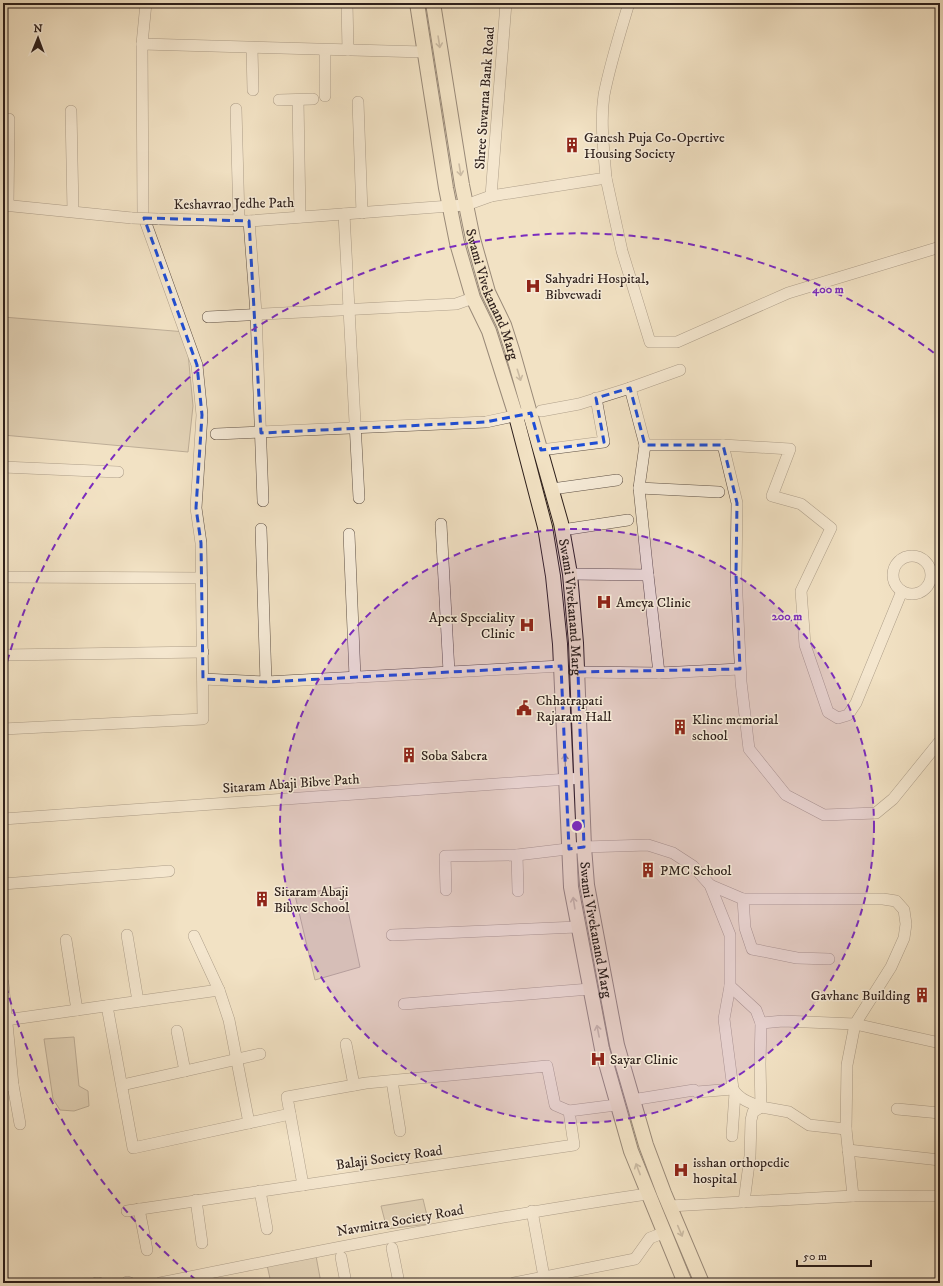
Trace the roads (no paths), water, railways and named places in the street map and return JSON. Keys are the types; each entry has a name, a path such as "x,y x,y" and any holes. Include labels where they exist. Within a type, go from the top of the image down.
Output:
{"main road":[{"name":"Swami Vivekanand Marg","path":"417,3 457,243 472,298 489,331 516,416 545,527 553,576 561,666 571,887 602,1049 616,1105 631,1151 647,1194 685,1283"},
{"name":"Swami Vivekanand Marg","path":"433,3 473,239 488,292 504,325 536,412 541,450 562,530 570,574 578,672 584,847 587,885 617,1045 646,1146 702,1283"}],"street":[{"path":"3,728 203,719 201,543 196,508 202,415 197,365 143,215 142,44 146,3"},
{"path":"347,3 348,50"},
{"name":"Shree Suvarna Bank Road","path":"491,196 506,3"},
{"path":"629,3 616,46 604,96 603,132 606,178 622,251 650,342 677,342 788,293 940,247"},
{"path":"142,44 424,52"},
{"path":"252,48 252,90"},
{"path":"325,50 325,96"},
{"path":"279,100 313,99"},
{"path":"298,100 300,217"},
{"path":"358,102 362,212"},
{"path":"236,109 244,220 256,313 263,501"},
{"path":"71,111 73,211"},
{"path":"6,205 9,119"},
{"name":"Keshavrao Jedhe Path","path":"6,205 132,218 244,220 450,206 466,204 491,196 606,178"},
{"path":"344,214 360,498"},
{"path":"208,317 256,313 456,304 472,298"},
{"path":"216,434 486,422 579,404 680,370"},
{"path":"630,388 645,445 639,488 659,673"},
{"path":"541,450 604,442 596,398"},
{"path":"645,445 723,445 790,449 772,496 801,504 831,528 801,591 805,645 828,712 838,718 848,715 856,703 902,591"},
{"path":"723,445 737,503 736,575 740,669 750,749 786,795 824,815 876,813 893,798 940,741"},
{"path":"3,467 118,472"},
{"path":"552,489 617,480"},
{"path":"639,488 719,492"},
{"path":"562,530 628,520"},
{"path":"441,524 449,672"},
{"path":"262,529 266,682"},
{"path":"349,534 355,677"},
{"path":"918,557 924,560 936,579 920,593 913,594 902,591 894,582 893,576 896,565 905,558 918,557"},
{"path":"570,574 648,574"},
{"path":"3,577 201,578"},
{"path":"3,655 203,652"},
{"path":"203,679 266,682 561,666"},
{"path":"578,672 659,673 740,669"},
{"name":"Sitaram Abaji Bibve Path","path":"3,819 582,778"},
{"path":"446,890 445,856 517,854 584,847 648,845 673,853 693,866 710,885 730,935 730,986 724,1019 734,1091 732,1136"},
{"path":"517,854 518,891"},
{"path":"3,884 170,871"},
{"path":"710,885 743,899 883,899 896,901 904,910 906,924 904,938 891,968 855,1024 847,1065 846,1129 853,1196"},
{"path":"743,899 745,928 752,949 797,958 829,959"},
{"path":"392,935 578,927"},
{"path":"127,935 138,1001"},
{"path":"194,936 219,990 229,1020 249,1123"},
{"path":"66,940 77,1010"},
{"path":"3,983 8,1085 20,1124"},
{"path":"730,986 746,998 756,1010 762,1023 760,1064 761,1107"},
{"path":"404,1004 590,989"},
{"path":"6,1020 219,990"},
{"path":"107,1006 133,1148 290,1114"},
{"path":"762,1023 784,1021 855,1024 940,1043"},
{"path":"178,1031 185,1071"},
{"path":"346,1044 354,1085"},
{"path":"122,1085 260,1054"},
{"path":"303,1185 287,1097 354,1085 547,1066 555,1105 569,1111 616,1105"},
{"path":"392,1081 400,1131"},
{"path":"632,1100 696,1091 734,1091 746,1102 761,1107 789,1112 809,1125 846,1129"},
{"path":"744,1202 750,1156 751,1120 754,1112 761,1107"},
{"path":"897,1109 940,1113"},
{"name":"Balaji Society Road","path":"127,1211 574,1145 569,1111"},
{"path":"848,1150 940,1160"},
{"path":"260,1191 267,1229"},
{"name":"Navmitra Society Road","path":"160,1283 339,1246 532,1211 647,1194"},
{"path":"670,1206 853,1196 940,1196"},
{"path":"196,1200 202,1243"},
{"path":"139,1209 147,1250"},
{"path":"532,1211 544,1277"},
{"path":"514,1283 635,1259 650,1238 663,1233"},
{"path":"392,1248 399,1283"},
{"path":"341,1257 346,1283"}],"place":[{"name":"Ganesh Puja Co-Opertive Housing Society","path":"572,145"},
{"name":"Sahyadri Hospital, Bibvewadi","path":"533,286"},
{"name":"Ameya Clinic","path":"604,602"},
{"name":"Apex Speciality Clinic","path":"527,625"},
{"name":"Chhatrapati Rajaram Hall","path":"524,708"},
{"name":"Kline memorial school","path":"680,727"},
{"name":"Soba Sabera","path":"409,755"},
{"name":"PMC School","path":"648,870"},
{"name":"Sitaram Abaji Bibwe School","path":"262,899"},
{"name":"Gavhane Building","path":"922,995"},
{"name":"Sayar Clinic","path":"598,1059"},
{"name":"isshan orthopedic hospital","path":"681,1170"}]}
